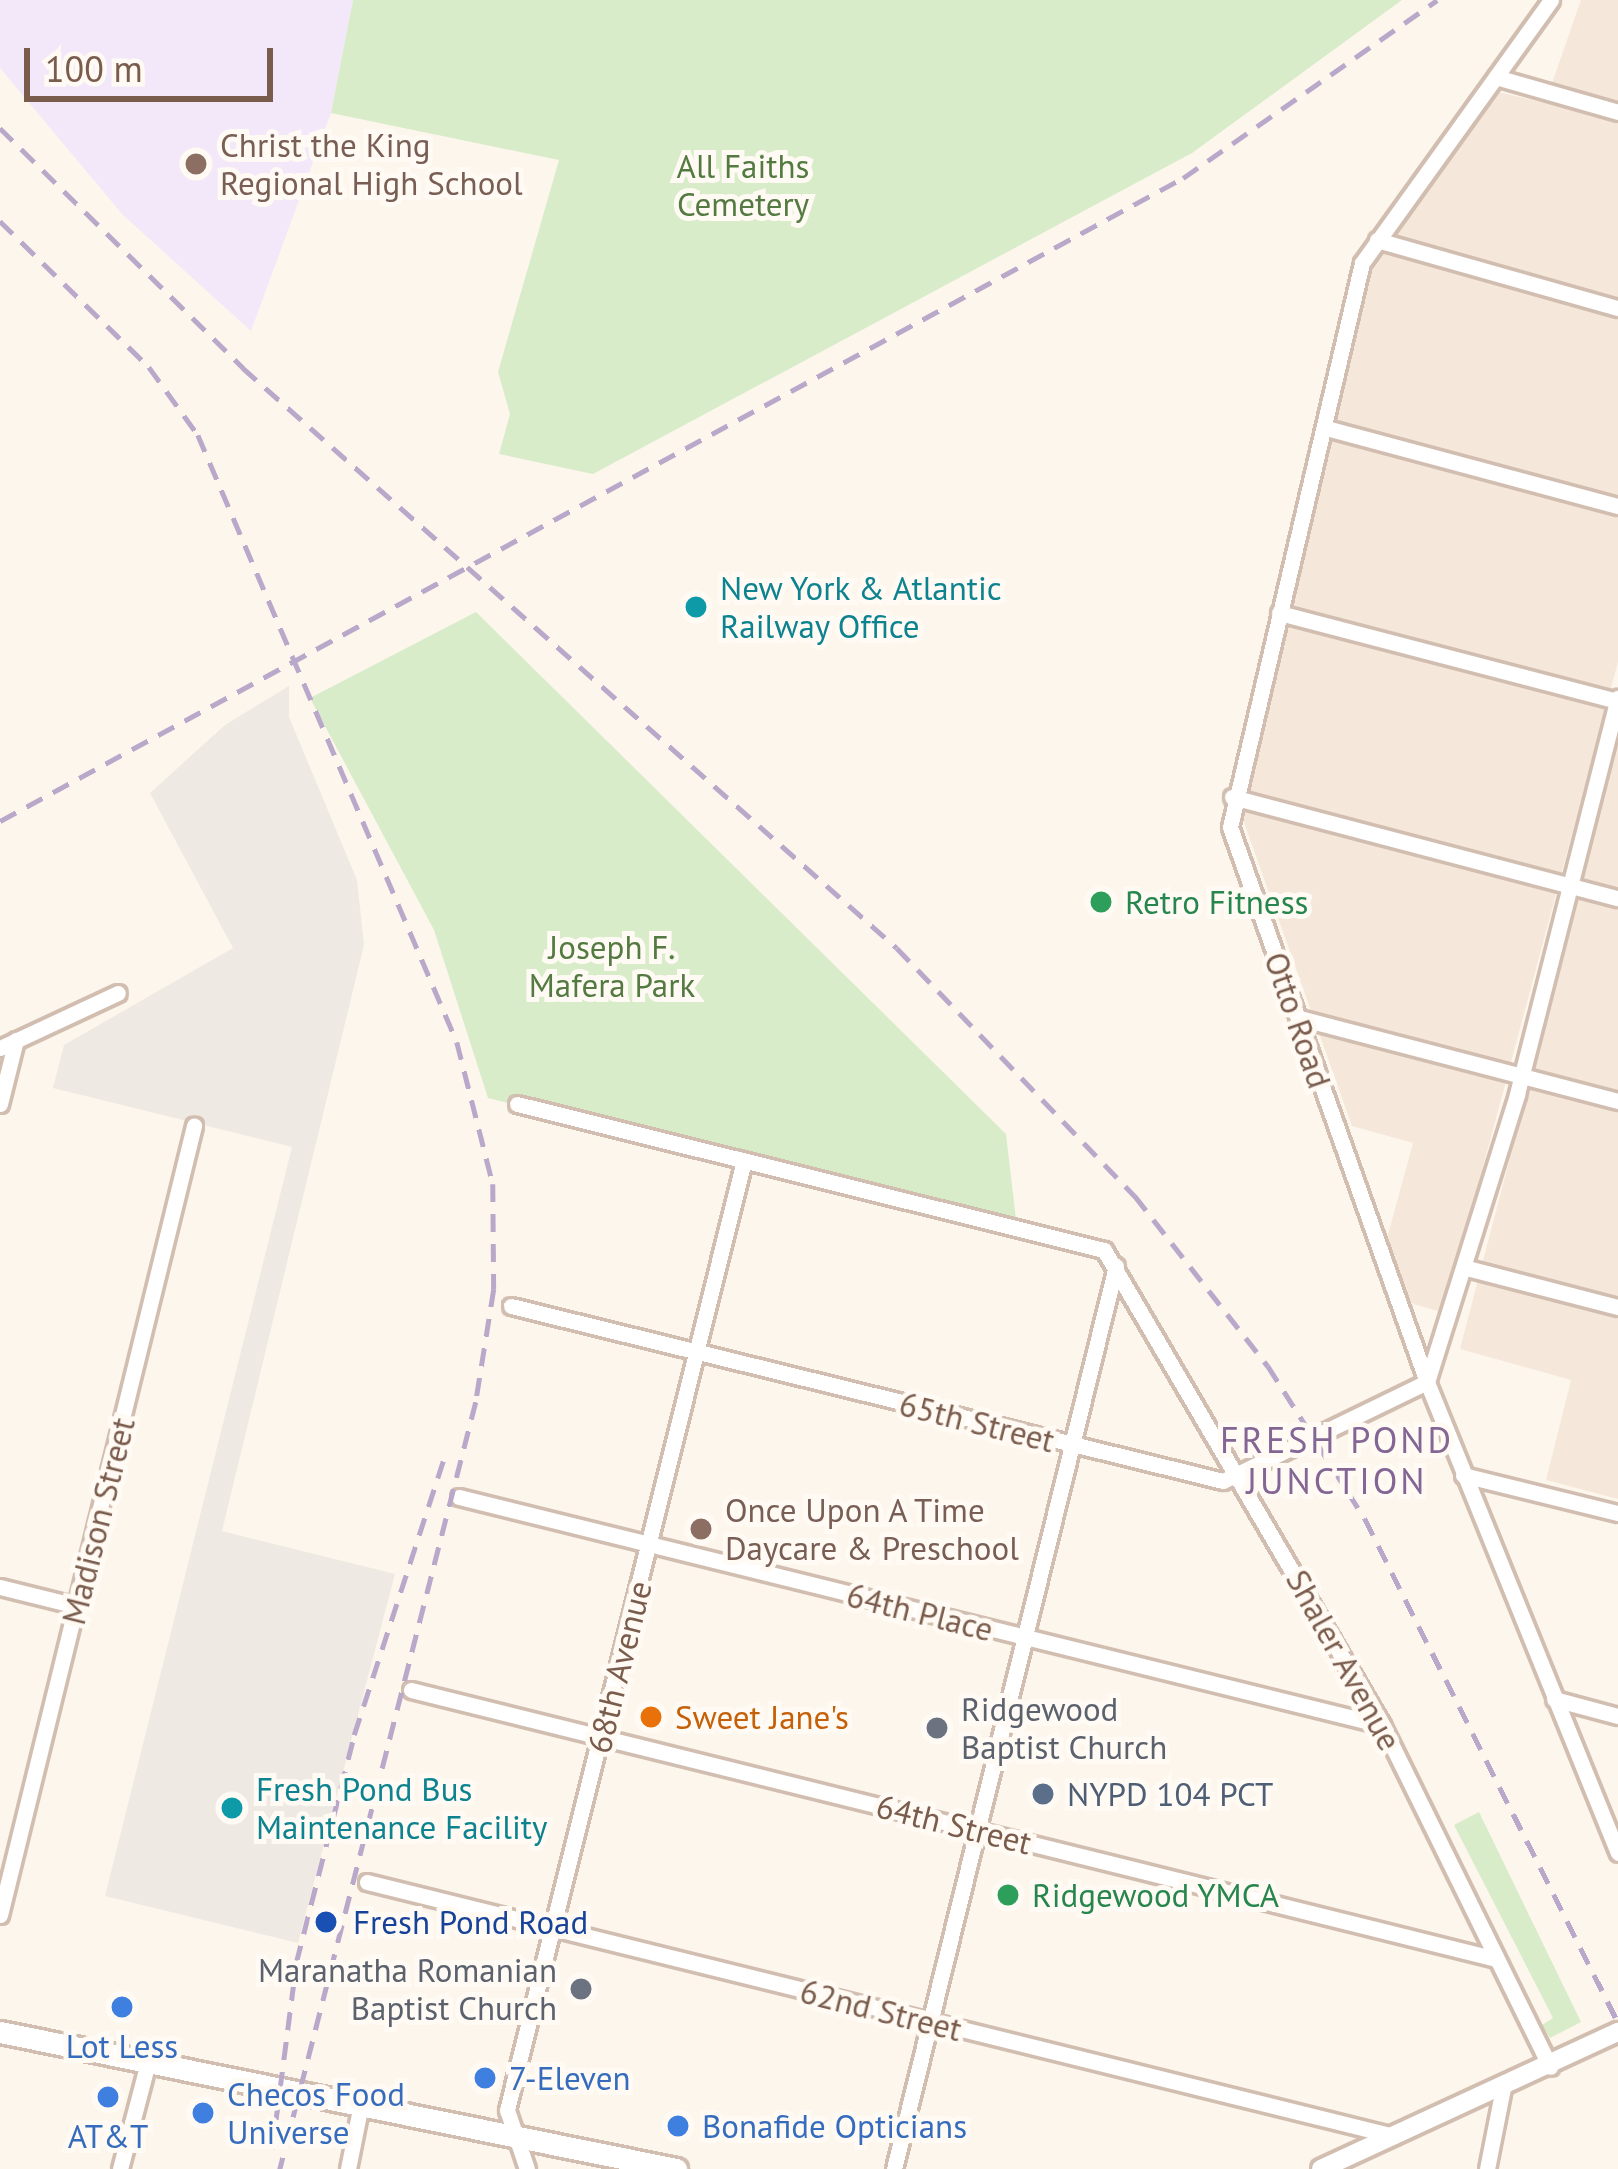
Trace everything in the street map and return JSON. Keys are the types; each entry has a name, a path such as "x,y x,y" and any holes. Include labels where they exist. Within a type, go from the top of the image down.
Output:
{"main road":[{"path":"0,2032 676,2169"}],"street":[{"name":"Otto Road","path":"1552,0 1377,240 1232,797 1230,827 1427,1382 1618,1853"},
{"path":"1496,77 1618,112"},
{"path":"1377,240 1618,308"},
{"path":"1327,428 1618,506"},
{"path":"1242,1475 1427,1382 1467,1268 1521,1076 1618,700 1279,613"},
{"path":"1232,797 1618,898"},
{"path":"0,1104 8,1044 118,992"},
{"path":"1299,1018 1618,1102"},
{"path":"518,1104 1104,1250 1116,1266 894,2169"},
{"name":"Madison Street","path":"0,1915 194,1126"},
{"name":"68th Avenue","path":"527,2169 506,2110 744,1161"},
{"name":"Shaler Avenue","path":"1116,1266 1242,1475 1382,1725 1550,2067"},
{"path":"1467,1268 1618,1307"},
{"name":"65th Street","path":"511,1306 1223,1480 1242,1475"},
{"path":"1462,1474 1618,1513"},
{"name":"64th Place","path":"459,1497 1382,1725"},
{"path":"0,1587 77,1606"},
{"name":"64th Street","path":"411,1690 1496,1959"},
{"path":"1554,1699 1618,1716"},
{"name":"62nd Street","path":"367,1882 1397,2137"},
{"path":"1321,2169 1618,2032"},
{"path":"120,2169 148,2062"},
{"path":"1487,2169 1502,2088"},
{"path":"348,2169 361,2104"}],"shaded area":[{"name":"Christ the King Regional High School","path":"0,0 353,0 331,113 251,331 123,215 0,68"},
{"path":"1581,0 1618,0 1618,662 1444,1313 1407,1302 1386,1242 1413,1143 1352,1126 1241,814 1374,263 1498,92 1545,103"},
{"name":"Fresh Pond Bus Maintenance Facility","path":"289,686 289,717 357,880 364,945 222,1531 395,1574 298,1943 105,1896 292,1147 53,1088 64,1045 233,948 150,793 225,725"},
{"path":"1618,744 1618,1499 1546,1480 1571,1380 1460,1349"}],"green space":[{"name":"All Faiths Cemetery","path":"353,0 1402,0 1192,153 593,474 499,454 510,414 498,372 559,160 331,113"},
{"name":"Joseph F. Mafera Park","path":"476,612 1006,1134 1017,1228 488,1098 434,930 310,698"},
{"path":"1479,1812 1581,2022 1550,2038 1542,2025 1553,2018 1454,1825"}],"railway":[{"path":"0,821 1183,178 1437,0"},
{"path":"0,128 243,368 897,948 1135,1196 1268,1366 1365,1519 1618,2022"},
{"path":"0,221 149,367 198,435 457,1042 493,1184 494,1289 476,1402 280,2169"},
{"path":"272,2149 296,1963 354,1735 446,1452"}],"place":[{"name":"Christ the King Regional High School","path":"196,164"},
{"name":"New York & Atlantic Railway Office","path":"696,607"},
{"name":"Retro Fitness","path":"1101,902"},
{"name":"Once Upon A Time Daycare & Preschool","path":"701,1529"},
{"name":"Sweet Jane's","path":"651,1717"},
{"name":"Ridgewood Baptist Church","path":"937,1728"},
{"name":"NYPD 104 PCT","path":"1043,1794"},
{"name":"Fresh Pond Bus Maintenance Facility","path":"232,1808"},
{"name":"Ridgewood YMCA","path":"1008,1895"},
{"name":"Fresh Pond Road","path":"326,1922"},
{"name":"Maranatha Romanian Baptist Church","path":"581,1989"},
{"name":"Lot Less","path":"122,2007"},
{"name":"7-Eleven","path":"485,2078"},
{"name":"AT&T","path":"108,2097"},
{"name":"Checos Food Universe","path":"203,2113"},
{"name":"Bonafide Opticians","path":"678,2126"}],"district":[{"name":"FRESH POND JUNCTION","path":"1337,1460"}]}
